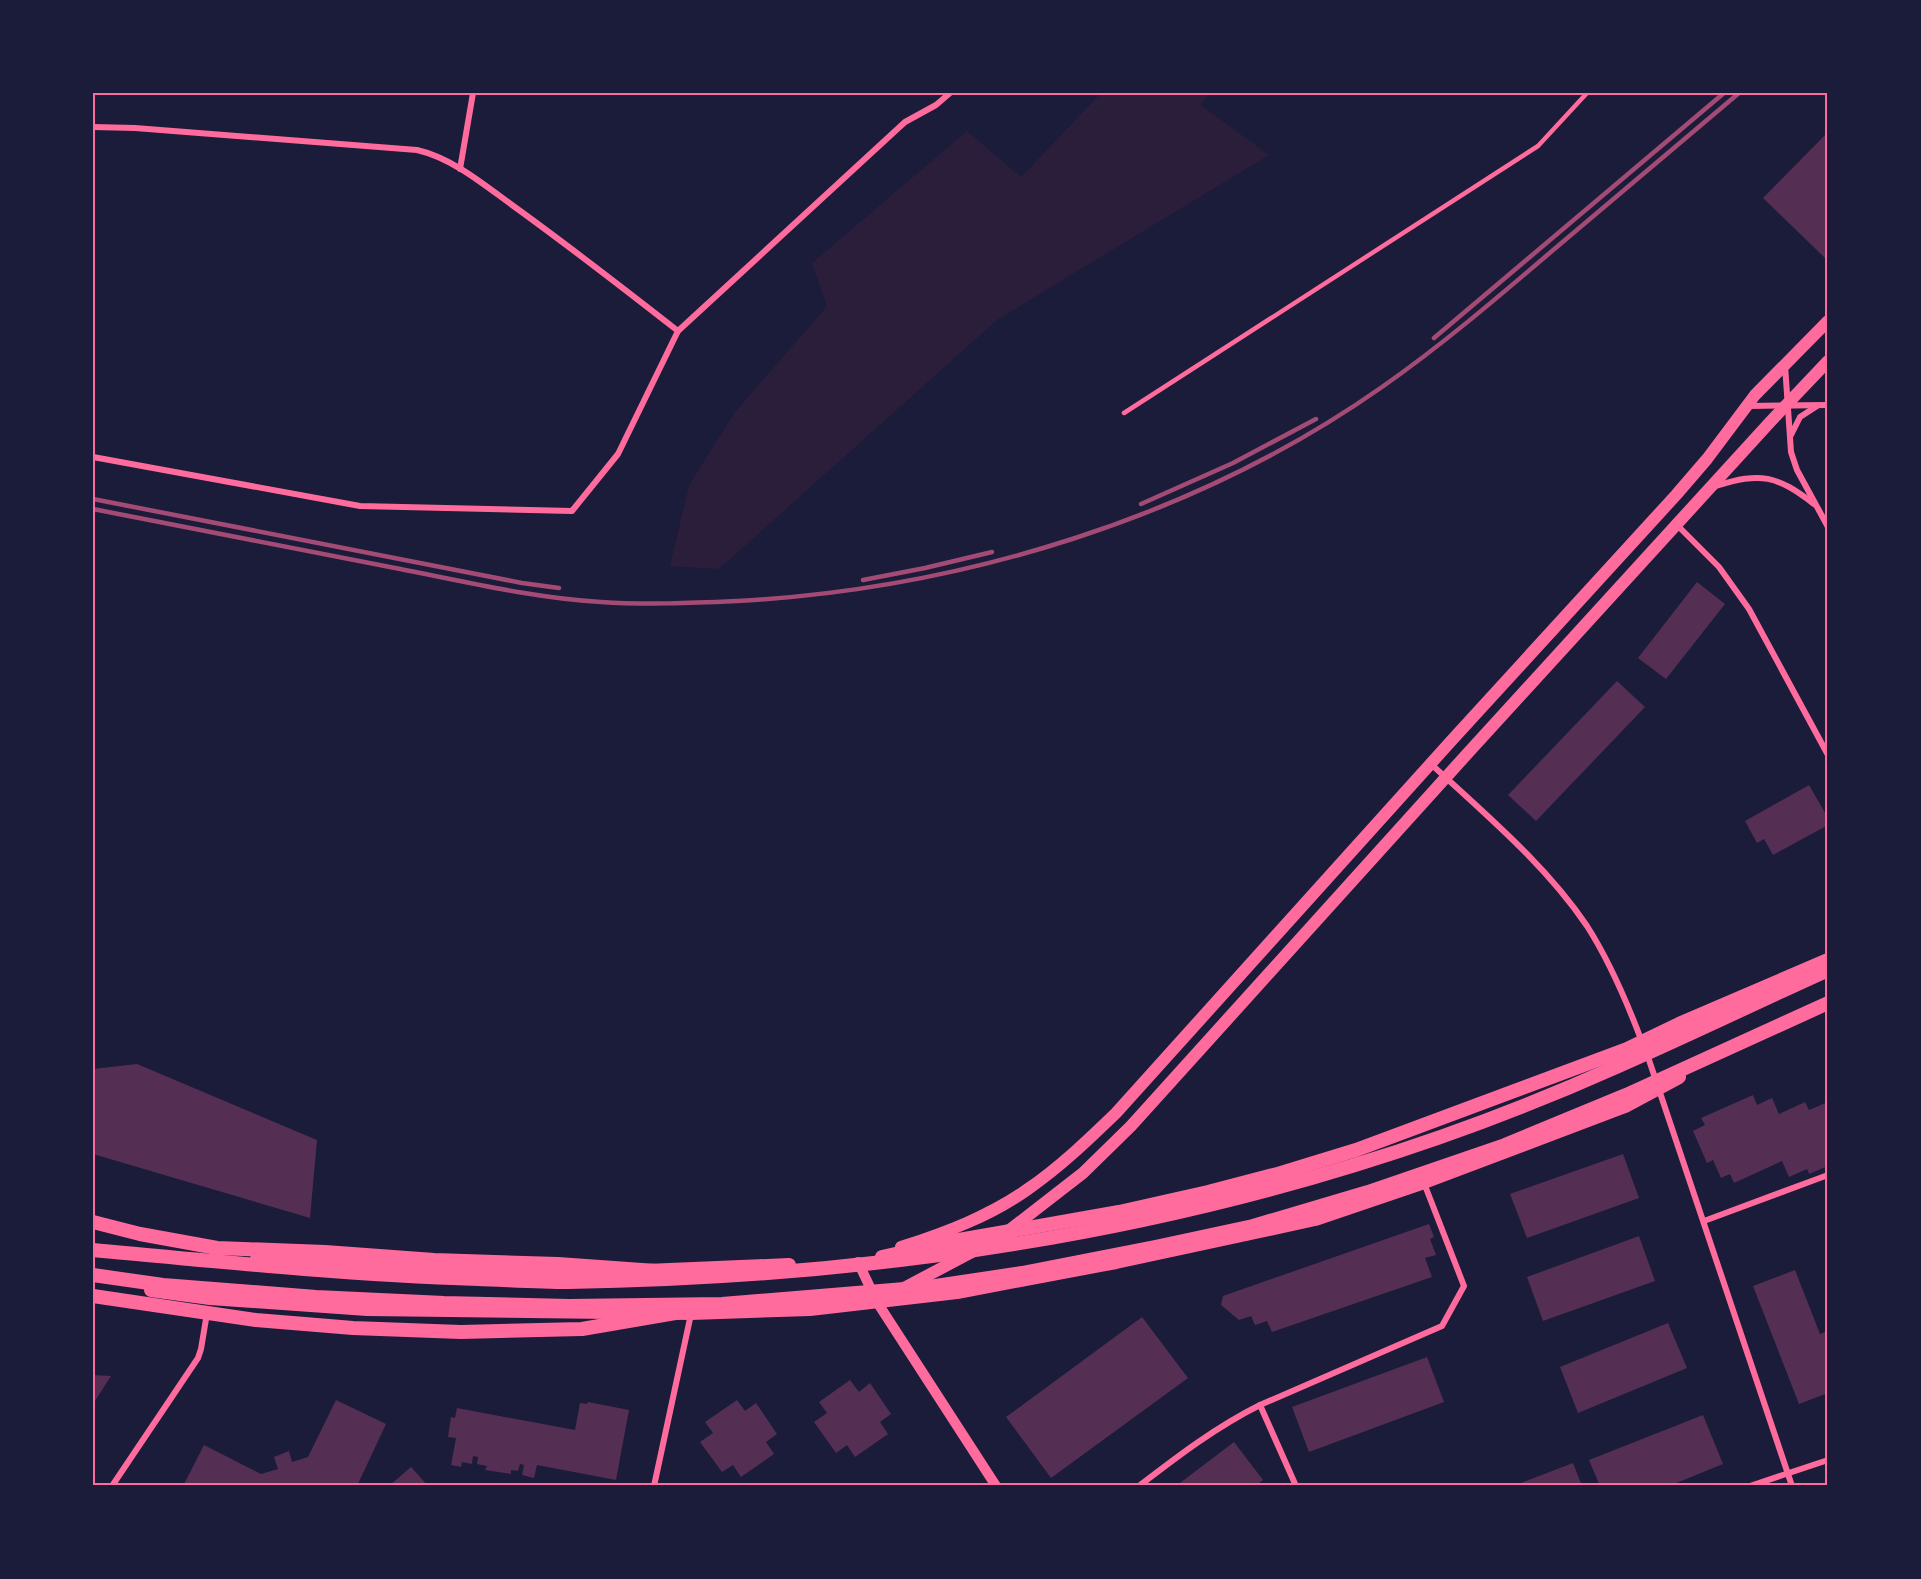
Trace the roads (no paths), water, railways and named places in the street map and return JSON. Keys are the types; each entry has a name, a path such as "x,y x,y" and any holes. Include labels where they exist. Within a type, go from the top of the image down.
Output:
{"main road":[{"path":"858,1262 944,1233 986,1214 1027,1190 1070,1156 1116,1113 1692,477 1745,406 1828,321"},
{"path":"877,1302 1006,1232 1083,1173 1131,1126 1828,361"},
{"path":"93,1249 585,1274 858,1262 952,1241 1119,1212 1208,1192 1356,1150 1642,1042 1828,960"},
{"path":"93,1249 328,1272 566,1282 718,1275 926,1258 1116,1224 1246,1197 1359,1164 1494,1117 1614,1068 1828,970"},
{"path":"93,1275 163,1285 316,1297 570,1306 722,1304 929,1287 1022,1273 1253,1226 1368,1192 1505,1145 1626,1095 1828,1003"},
{"path":"93,1281 210,1298 367,1309 691,1313 810,1310 1011,1282 1220,1241 1315,1219 1424,1182 1625,1106 1692,1070 1828,1010"},
{"path":"93,1222 140,1234 218,1248 325,1252 434,1260 558,1264 718,1275"},
{"path":"93,1296 256,1320 353,1328 461,1332 582,1329 722,1304"}],"street":[{"path":"460,169 473,93"},
{"path":"93,457 360,506 572,512 618,454 678,331 905,122 936,105 950,93"},
{"path":"93,127 135,128 417,150 438,157 460,169 581,254 678,331"},
{"path":"1785,365 1791,452 1797,470 1828,527"},
{"path":"1745,406 1826,405"},
{"path":"1790,443 1800,417 1811,409 1826,405"},
{"path":"1712,487 1746,477 1766,478 1792,489 1817,506"},
{"path":"1677,525 1719,567 1749,609 1828,755"},
{"path":"1431,764 1522,849 1573,907 1600,948 1622,991 1659,1088 1792,1486"},
{"path":"1704,1221 1828,1175"},
{"path":"1139,1486 1206,1435 1260,1404 1442,1326 1464,1286 1424,1182"},
{"path":"858,1262 877,1302 996,1486"},
{"path":"112,1486 198,1358 204,1338 210,1298"},
{"path":"654,1486 691,1313"},
{"path":"1260,1404 1296,1486"},
{"path":"1750,1486 1828,1460"}],"lane":[{"path":"1124,413 1538,146 1587,93"}],"railway":[{"path":"1434,338 1724,93"},
{"path":"93,509 498,588 549,597 601,602 652,604 737,601 822,594 907,581 991,562 1074,538 1156,509 1235,474 1310,433 1382,387 1448,338 1739,93"},
{"path":"1141,504 1233,463 1316,419"},
{"path":"93,499 522,583 559,588"},
{"path":"863,580 992,552"}]}
